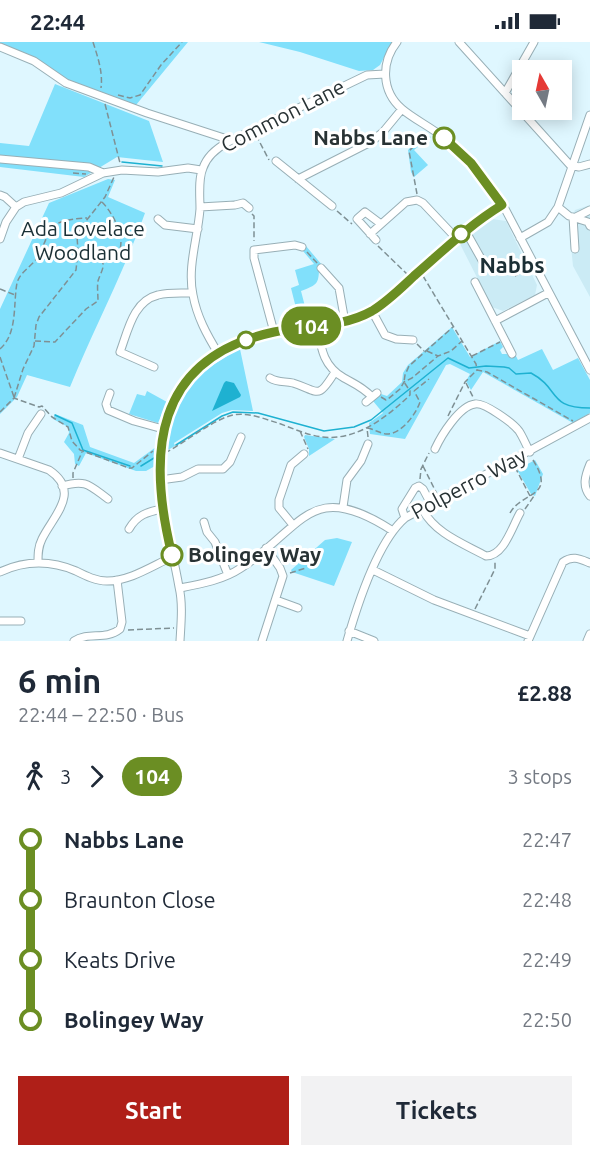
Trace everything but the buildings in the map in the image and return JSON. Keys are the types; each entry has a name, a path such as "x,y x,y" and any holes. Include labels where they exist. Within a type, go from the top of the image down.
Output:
{"street":[{"path":"397,42 388,59 385,74 390,93 402,109 432,128 471,163 502,205 590,370"},
{"path":"459,42 570,165 579,167 590,164"},
{"path":"505,93 534,42"},
{"path":"0,47 34,61 66,83 103,93 224,138 228,142"},
{"name":"Common Lane","path":"218,353 198,317 192,293 191,276 198,229 201,170 212,154 228,142 367,75 385,74"},
{"path":"298,179 371,142 383,132 402,109"},
{"path":"520,238 548,222 558,207 590,115"},
{"path":"0,159 89,167 103,173"},
{"path":"276,161 332,206"},
{"path":"0,240 6,222 16,207 31,200 61,193 103,173 119,170 158,172 188,168 201,170"},
{"path":"0,195 16,207"},
{"path":"367,231 381,224 406,202 417,200 423,203 456,238"},
{"path":"200,207 243,203 249,208"},
{"path":"180,641 180,588 162,509 160,450 163,429 172,404 187,381 206,362 235,344 274,332 345,322 372,311 390,298 465,230 502,205"},
{"path":"558,207 574,218 588,222 590,226"},
{"path":"574,218 590,210"},
{"path":"376,240 357,219 365,212 381,224"},
{"path":"574,218 575,249"},
{"path":"158,219 165,225 198,229"},
{"path":"465,230 483,262"},
{"path":"254,241 254,258 274,332"},
{"path":"254,250 295,245 302,247"},
{"path":"321,268 339,288 345,322"},
{"path":"475,282 508,352"},
{"path":"154,366 120,352 137,308 147,299 159,294 192,293"},
{"path":"495,321 548,293"},
{"path":"372,311 385,335 396,339 413,340"},
{"path":"317,326 323,357 335,372 373,397"},
{"path":"270,378 293,383 311,392 319,391 326,386 335,372"},
{"path":"110,393 106,404 108,410 134,421 163,429"},
{"path":"435,449 450,422 477,403 513,424 519,430 530,452"},
{"path":"18,459 28,433 41,414"},
{"name":"Polperro Way","path":"346,641 358,601 393,531 405,518 590,418"},
{"path":"160,480 182,477 198,469 223,469 230,462 241,437"},
{"path":"343,507 347,480 362,461 368,444"},
{"path":"0,453 49,470 55,474 62,486 64,500 62,507 42,539 38,562"},
{"path":"293,525 279,508 279,500 291,465 301,454"},
{"path":"590,464 584,480 585,488 590,496"},
{"path":"62,486 87,483 108,499"},
{"path":"405,518 402,509 415,488 419,486 423,489 431,504"},
{"path":"180,588 228,575 250,562 293,525 322,509 343,507 362,512 393,531"},
{"path":"129,529 134,520 144,513 162,509"},
{"path":"422,509 429,521 441,532 486,556 500,551 520,513"},
{"path":"204,522 228,575"},
{"path":"262,641 283,576 266,548"},
{"path":"1,571 19,565 38,562 51,563 94,579 117,580 172,557"},
{"path":"373,570 434,600 529,638 563,562 569,558 578,558 590,563"},
{"path":"74,641 84,637 109,637 120,629 122,622 117,580"},
{"path":"276,600 298,608"},
{"path":"0,621 21,621"},
{"path":"349,631 375,641"},
{"path":"587,641 590,634"}],"path":[{"path":"0,412 14,398 34,341 39,317 76,270 77,236 102,201 119,170 103,93 100,61 93,42"},
{"path":"116,94 130,98 140,95 161,65 182,42"},
{"path":"417,200 409,150 432,128"},
{"path":"254,129 267,159 273,164 276,161"},
{"path":"102,201 119,226 122,242 113,259 102,262"},
{"path":"332,206 352,224"},
{"path":"249,208 254,216 254,241"},
{"path":"0,349 4,346 11,329 17,282 21,274 39,255 51,229 58,223 89,218"},
{"path":"376,240 376,244 411,279"},
{"path":"302,247 321,268"},
{"path":"34,341 56,342 86,309 98,301 97,283 103,267 102,262 96,254 86,249 78,251"},
{"path":"515,276 530,268 526,261"},
{"path":"420,271 477,369"},
{"path":"0,290 16,295"},
{"path":"411,393 405,383 406,371 453,327"},
{"path":"413,340 438,357"},
{"path":"471,357 504,340"},
{"path":"373,397 386,400 438,357 451,351 462,341"},
{"path":"0,357 14,398"},
{"path":"450,422 446,420 465,382 477,369"},
{"path":"477,369 488,372 579,425"},
{"path":"14,398 46,408 52,417 68,427 72,441 82,451 132,468 160,450 164,454 234,415 256,416 323,437 335,437 367,428 396,408 429,379"},
{"path":"465,382 477,403"},
{"path":"367,428 387,434 407,423 420,402 414,391"},
{"path":"367,428 368,444"},
{"path":"300,431 308,449 301,454"},
{"path":"419,486 423,465 432,447 435,449"},
{"path":"73,483 73,473 82,451"},
{"path":"520,513 527,507 541,481 541,473 533,460"},
{"path":"423,465 438,495"},
{"path":"515,467 531,496"},
{"path":"510,513 514,505 534,495"},
{"path":"471,615 495,569 494,555"},
{"path":"283,576 306,568"},
{"path":"120,629 181,627"}],"shaded area":[{"path":"590,205 590,297 573,266 569,226 575,210"},
{"path":"492,219 506,221 537,285 535,295 503,311 492,307 459,242"},
{"path":"226,381 234,383 241,395 212,411 224,383"}],"green space":[{"path":"0,42 188,42 136,105 67,81 31,57 0,44"},
{"path":"259,42 392,42 380,65 373,70 359,71 300,52"},
{"path":"55,84 149,121 163,162 117,157 84,177 0,167 0,143 29,146"},
{"path":"424,133 431,137 414,150 428,165 414,177 411,172 408,150"},
{"name":"Ada Lovelace Woodland","path":"108,179 115,180 108,197 145,213 128,257 70,387 27,375 17,397 0,414 0,309 49,203"},
{"path":"306,246 322,265 319,267 316,283 301,291 308,318 299,320 291,288 299,285 295,270 314,264 303,251"},
{"path":"452,327 470,357 500,341 503,347 500,350 502,354 507,354 509,357 515,354 518,360 542,349 553,370 578,358 590,380 590,413 573,423 483,372 471,390 466,381 470,374 450,364 446,365 405,439 370,434 369,423 383,413 373,401 381,394 387,396 402,382 403,373 408,365"},
{"path":"240,349 253,411 232,410 222,413 174,443 175,446 166,451 174,417 188,390 210,367"},
{"path":"147,391 167,402 158,423 129,414 137,394 145,396"},
{"path":"55,414 83,425 90,447 134,463 156,447 155,466 146,471 136,471 86,453 79,466 75,464 74,454 64,442 69,433 68,427 53,419"},
{"path":"305,435 335,439 309,456"},
{"path":"535,460 543,474 535,496 531,494 516,468"},
{"path":"337,538 352,542 334,586 292,572 291,570 325,540"}],"waterway":[{"path":"122,162 162,166"},
{"path":"176,445 222,416 233,412 258,413 324,431 354,427 371,420 448,358 469,368 504,367 516,374 531,373 547,385 560,401 567,405 590,408"},
{"path":"55,415 72,423 83,450 130,466"},
{"path":"141,466 154,458"}],"bus line":[{"name":"104","path":"172,555 162,509 160,446 172,404 195,372 218,353 254,337 295,328 345,322 372,311 390,298 465,230 502,205 486,180 444,138"}],"place":[{"name":"Nabbs Lane","path":"444,138"},
{"name":"Bolingey Way","path":"172,555"}],"district":[{"name":"Nabbs","path":"512,265"}]}
